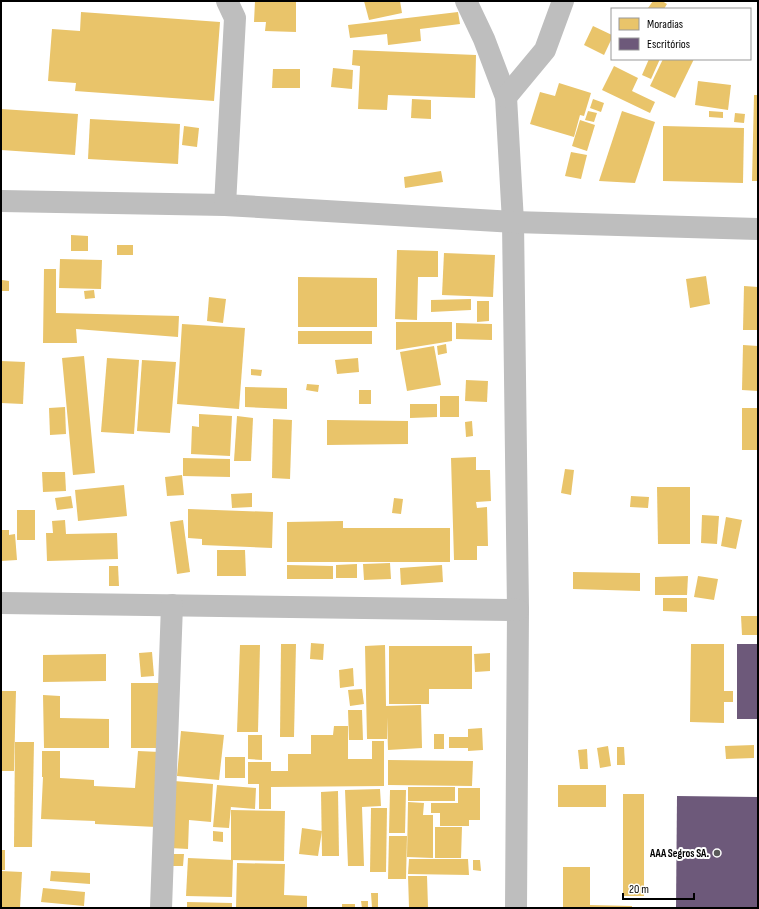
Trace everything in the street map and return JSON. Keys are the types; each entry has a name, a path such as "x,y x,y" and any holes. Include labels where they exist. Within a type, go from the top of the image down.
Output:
{"street":[{"path":"225,205 235,18 227,1"},
{"path":"466,1 484,39 506,97 513,222 518,610 516,908"},
{"path":"506,97 545,50 563,1"},
{"path":"1,201 225,205 513,222 758,229"},
{"path":"1,603 518,610"},
{"path":"161,908 172,605"}],"building: Moradias":[{"path":"255,1 296,1 296,32 265,31 266,22 254,22"},
{"path":"364,1 400,1 402,13 369,20"},
{"path":"653,1 662,1 667,4 665,8 648,8"},
{"path":"81,12 220,22 214,101 75,91 76,83 48,81 52,29 80,31"},
{"path":"458,12 460,24 420,29 421,41 388,45 387,34 350,38 348,25"},
{"path":"593,26 611,35 611,40 604,55 584,45"},
{"path":"353,50 476,55 475,98 388,95 387,110 358,109 360,66 352,65"},
{"path":"649,60 660,60 651,79 642,75"},
{"path":"663,60 694,60 675,98 650,86"},
{"path":"614,66 638,78 632,91 655,102 650,113 602,90"},
{"path":"333,68 353,70 352,89 331,87"},
{"path":"273,69 300,69 300,88 272,88"},
{"path":"698,81 731,85 728,110 695,105"},
{"path":"559,83 591,93 584,116 580,115 574,137 530,124 540,92 555,96"},
{"path":"754,95 758,95 758,181 752,181"},
{"path":"412,99 431,100 431,119 411,118"},
{"path":"593,99 604,103 601,112 590,108"},
{"path":"1,109 78,114 75,155 1,150"},
{"path":"588,111 597,113 594,122 585,120"},
{"path":"622,111 655,122 635,183 599,181"},
{"path":"709,111 723,112 723,118 709,117"},
{"path":"735,113 745,114 744,123 734,122"},
{"path":"90,119 180,124 178,164 88,159"},
{"path":"580,120 595,125 587,151 572,146"},
{"path":"184,126 199,128 197,147 182,145"},
{"path":"663,126 744,128 743,183 663,181"},
{"path":"571,152 587,155 581,179 565,176"},
{"path":"441,171 443,182 405,188 404,177"},
{"path":"71,235 88,236 88,251 71,251"},
{"path":"117,245 133,245 133,255 117,255"},
{"path":"397,250 438,251 438,277 418,277 417,320 395,319"},
{"path":"444,253 495,255 493,297 442,295"},
{"path":"60,259 102,260 101,289 59,288"},
{"path":"44,269 56,269 56,313 179,316 178,337 76,329 77,343 43,343"},
{"path":"706,276 710,304 690,308 686,279"},
{"path":"298,277 377,278 377,327 298,327"},
{"path":"2,280 9,281 9,291 2,291"},
{"path":"744,286 758,287 758,330 743,330"},
{"path":"94,290 95,298 85,299 84,291"},
{"path":"209,297 226,299 223,323 207,321"},
{"path":"471,299 471,310 431,312 431,300"},
{"path":"477,301 489,301 489,321 477,322"},
{"path":"396,322 452,322 452,341 396,350"},
{"path":"456,323 492,324 492,340 456,339"},
{"path":"182,324 245,328 239,409 177,404"},
{"path":"298,331 372,331 372,344 298,344"},
{"path":"446,344 447,353 438,355 437,346"},
{"path":"743,345 758,346 758,391 742,390"},
{"path":"434,346 441,385 407,391 400,352"},
{"path":"84,356 95,473 73,475 62,358"},
{"path":"107,358 139,360 134,434 101,432"},
{"path":"358,358 359,372 337,374 335,360"},
{"path":"142,360 176,362 170,433 137,431"},
{"path":"1,361 25,362 23,404 1,403"},
{"path":"251,369 262,370 261,376 251,375"},
{"path":"466,380 488,381 487,402 465,401"},
{"path":"307,384 319,385 318,392 306,390"},
{"path":"245,387 287,388 287,409 245,407"},
{"path":"359,390 371,390 371,404 359,404"},
{"path":"440,396 459,396 459,417 440,417"},
{"path":"410,404 437,404 437,417 410,418"},
{"path":"65,407 66,434 50,435 49,408"},
{"path":"742,408 758,408 758,450 742,450"},
{"path":"199,414 232,416 230,456 191,454 192,426 199,427"},
{"path":"237,416 253,418 251,461 234,461"},
{"path":"273,419 292,420 290,479 272,478"},
{"path":"327,420 408,421 408,444 327,445"},
{"path":"472,421 473,436 466,437 465,422"},
{"path":"476,457 476,470 490,470 491,501 476,502 477,508 487,507 488,546 477,546 477,560 454,560 451,458"},
{"path":"183,458 230,459 230,477 183,476"},
{"path":"565,469 574,470 571,495 561,493"},
{"path":"42,472 65,472 66,491 43,492"},
{"path":"182,475 184,495 167,496 165,477"},
{"path":"124,485 127,516 78,521 75,490"},
{"path":"657,487 690,487 690,544 658,544"},
{"path":"252,493 252,507 232,508 231,494"},
{"path":"71,496 73,508 57,510 55,498"},
{"path":"631,496 649,497 648,508 630,507"},
{"path":"394,498 403,499 401,514 392,513"},
{"path":"188,509 273,512 272,548 202,545 202,539 188,538"},
{"path":"17,510 35,510 35,540 17,540"},
{"path":"702,515 719,516 717,544 701,543"},
{"path":"726,517 742,520 736,549 721,546"},
{"path":"65,520 66,534 117,533 118,559 47,561 46,533 53,533 52,521"},
{"path":"183,520 190,572 177,574 170,522"},
{"path":"343,521 343,528 450,528 450,562 287,562 287,522"},
{"path":"1,530 9,530 9,535 15,534 17,560 1,561"},
{"path":"217,550 245,550 246,576 217,576"},
{"path":"390,563 391,579 364,580 363,564"},
{"path":"357,564 357,578 336,578 336,565"},
{"path":"287,565 333,566 333,579 287,579"},
{"path":"442,565 443,582 401,585 400,568"},
{"path":"109,566 118,566 119,586 109,586"},
{"path":"573,572 640,573 640,591 573,589"},
{"path":"688,576 687,595 655,595 655,577"},
{"path":"698,576 718,579 714,600 694,597"},
{"path":"663,598 687,598 687,612 663,611"},
{"path":"741,616 758,616 758,635 742,635"},
{"path":"311,643 324,644 323,660 310,659"},
{"path":"281,644 296,644 294,737 280,737"},
{"path":"691,644 724,644 724,691 733,691 733,702 724,702 724,723 690,722"},
{"path":"240,645 260,645 258,732 237,732"},
{"path":"385,645 386,706 421,705 422,748 388,750 387,717 387,739 367,739 365,646"},
{"path":"389,646 472,646 472,689 429,689 429,704 389,704"},
{"path":"152,652 154,676 141,677 139,653"},
{"path":"490,653 490,671 475,672 474,654"},
{"path":"106,654 106,681 43,682 43,655"},
{"path":"353,668 354,686 340,688 339,670"},
{"path":"131,683 162,683 161,748 131,748"},
{"path":"362,689 364,704 350,706 348,690"},
{"path":"1,691 16,691 14,771 1,771"},
{"path":"43,695 60,696 60,718 109,719 109,748 44,748"},
{"path":"348,710 362,710 363,740 349,740"},
{"path":"334,726 348,726 348,759 372,759 372,741 384,741 384,786 271,787 271,809 259,809 259,784 248,784 248,762 271,762 271,771 288,771 288,754 311,754 311,735 333,735"},
{"path":"482,728 483,750 468,751 468,748 449,748 449,737 468,737 468,729"},
{"path":"181,731 224,735 219,780 177,776"},
{"path":"434,734 444,734 444,749 434,749"},
{"path":"248,735 262,735 262,760 248,759"},
{"path":"15,742 34,742 32,847 14,847"},
{"path":"754,745 754,758 726,759 725,746"},
{"path":"608,746 611,766 600,768 597,748"},
{"path":"617,747 624,747 625,765 617,765"},
{"path":"587,749 588,769 580,769 578,750"},
{"path":"42,751 60,751 60,778 94,780 94,786 135,788 138,751 160,752 156,827 95,824 95,821 41,819 43,777"},
{"path":"225,757 245,757 245,778 225,778"},
{"path":"388,760 473,761 472,786 388,785"},
{"path":"174,781 213,784 211,822 189,820 188,849 170,848"},
{"path":"217,785 256,788 255,809 231,806 229,828 213,827"},
{"path":"558,785 606,785 606,807 558,807"},
{"path":"408,787 455,787 455,801 408,801"},
{"path":"458,788 480,788 480,820 469,820 469,826 440,826 440,813 431,813 431,803 458,803"},
{"path":"380,789 381,806 362,807 364,866 348,866 345,790"},
{"path":"390,790 406,790 405,833 389,833"},
{"path":"338,791 339,856 322,856 321,792"},
{"path":"623,794 644,794 644,896 623,896"},
{"path":"408,802 424,803 423,815 433,815 433,858 407,857"},
{"path":"371,808 387,808 386,872 370,872"},
{"path":"231,810 285,811 284,861 231,860"},
{"path":"435,827 462,827 461,858 435,858"},
{"path":"302,828 322,831 318,856 299,854"},
{"path":"213,831 223,832 223,842 213,841"},
{"path":"389,836 407,836 406,879 388,879"},
{"path":"1,850 5,850 5,870 1,870"},
{"path":"171,854 184,854 183,866 171,866"},
{"path":"188,858 233,860 232,897 186,896"},
{"path":"409,859 468,859 469,875 408,874"},
{"path":"473,860 480,860 481,871 473,870"},
{"path":"237,863 285,864 284,895 307,896 307,908 236,908"},
{"path":"563,867 590,867 590,905 632,906 632,908 563,908"},
{"path":"1,871 22,872 20,908 1,908"},
{"path":"51,871 90,873 90,884 50,881"},
{"path":"408,876 427,876 428,908 409,908"},
{"path":"43,888 85,892 84,906 41,902"},
{"path":"371,893 378,893 378,908 372,908"},
{"path":"361,901 368,901 368,908 362,908"},
{"path":"187,902 232,903 232,908 187,908"},
{"path":"342,904 355,904 355,908 342,908"}],"building: Escritórios":[{"path":"737,644 758,644 758,719 737,719"},
{"name":"AAA Segros SA.","path":"677,796 758,797 758,908 676,908"}],"place":[{"name":"AAA Segros SA.","path":"717,853"}]}
